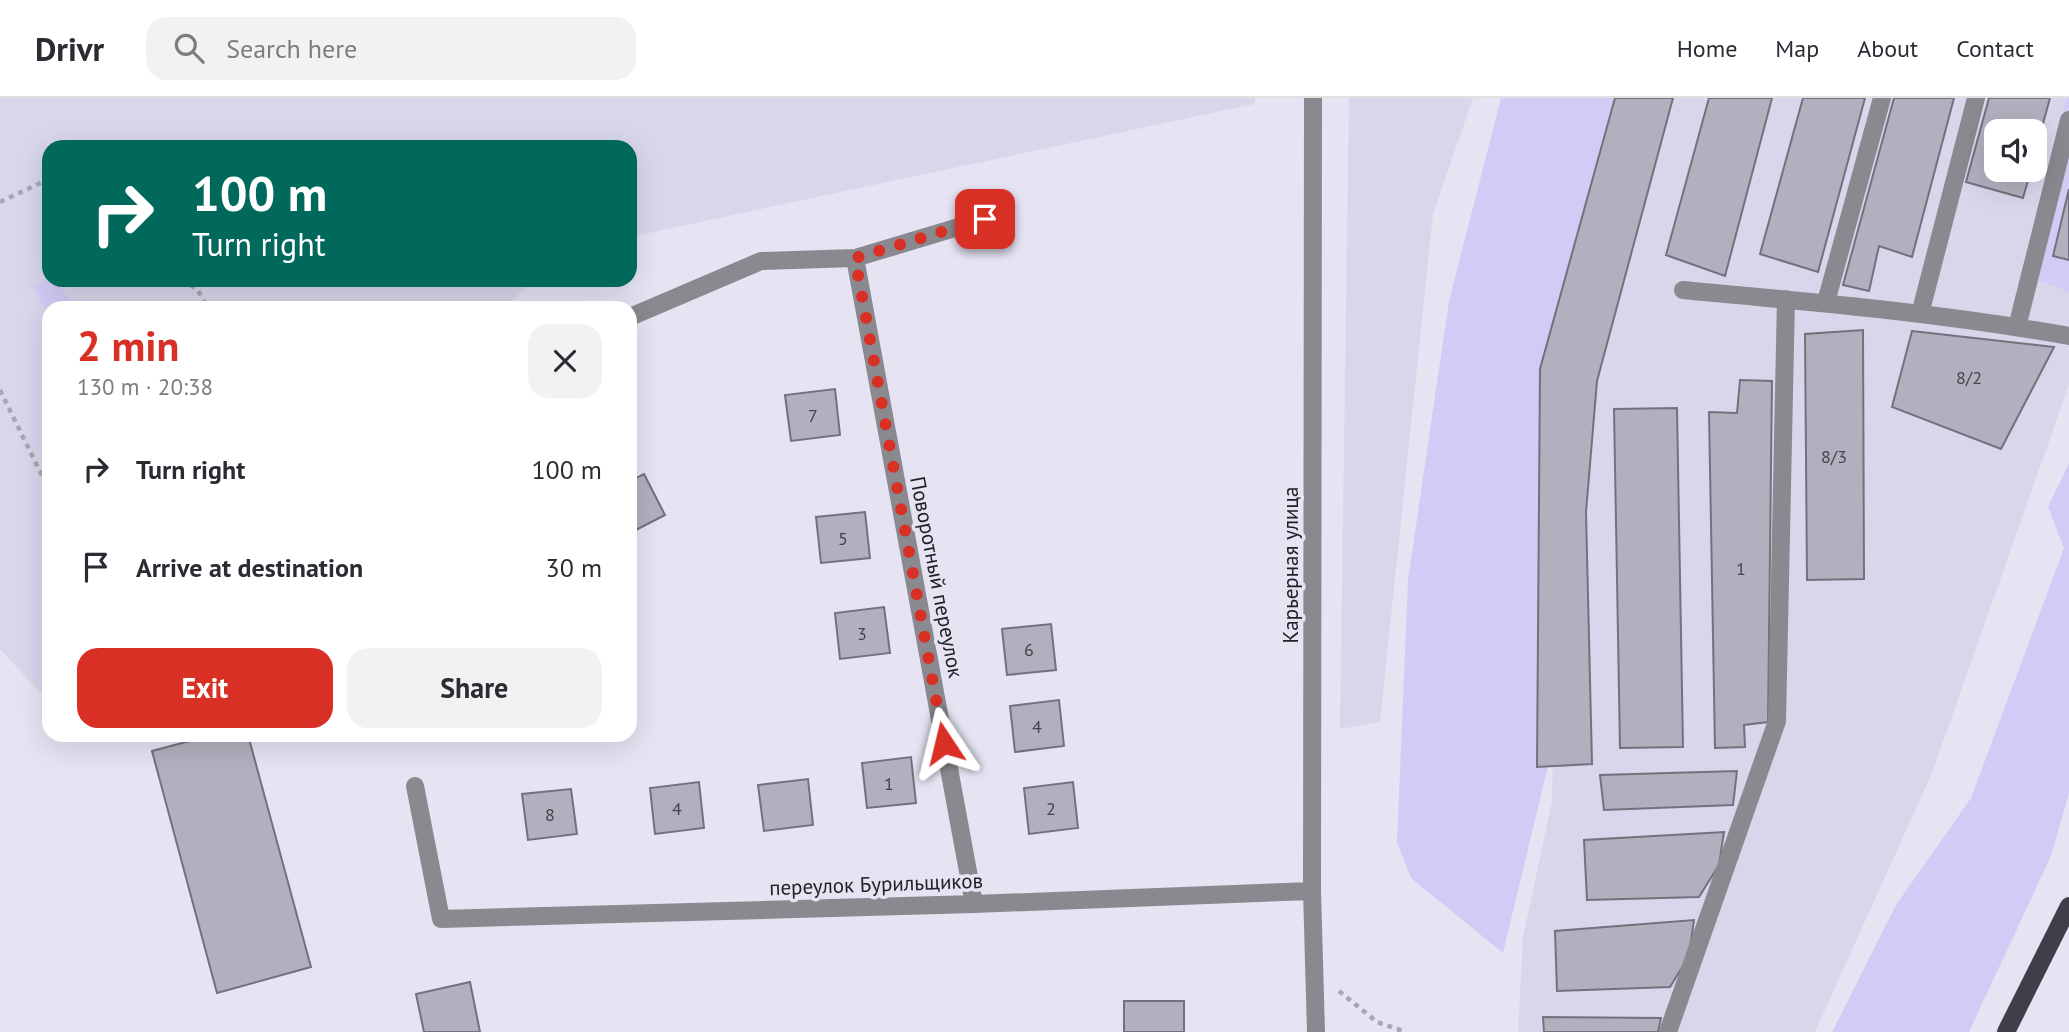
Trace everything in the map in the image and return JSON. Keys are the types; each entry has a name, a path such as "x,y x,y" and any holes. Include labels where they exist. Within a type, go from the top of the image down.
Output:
{"main road":[{"path":"2006,1032 2069,906"}],"street":[{"name":"Карьерная улица","path":"1313,98 1312,891 1316,1032"},
{"path":"1826,302 1882,98"},
{"path":"1920,314 1976,98"},
{"path":"2017,327 2069,120"},
{"path":"637,314 761,261 855,258 985,219"},
{"name":"Поворотный переулок","path":"855,258 974,904"},
{"path":"1683,290 1826,302 2069,336"},
{"path":"1668,1032 1777,721 1786,299"},
{"name":"переулок Бурильщиков","path":"415,786 441,919 974,904 1312,891"}],"path":[{"path":"0,202 42,182"},
{"path":"194,287 204,301"},
{"path":"0,390 42,476"},
{"path":"1314,970 1377,1022 1406,1032"}],"shaded area":[{"path":"0,98 1255,98 1254,104 637,236 637,140 42,140 42,287 526,287 512,301 42,301 42,695 0,649"},
{"path":"1349,98 1473,98 1433,214 1380,722 1340,729"},
{"path":"1501,98 1643,98 1588,272 1548,766 1503,953 1411,878 1397,843 1408,580 1449,301"},
{"path":"1660,98 2066,98 2047,174 2047,119 1984,119 1984,182 2045,182 2022,275 2069,292 2069,385 1932,773 1815,1032 1518,1032 1523,937 1552,802 1556,553"},
{"path":"2066,98 2069,98 2069,292 2022,275"},
{"path":"42,282 42,287 60,287 70,301 42,301 42,304 33,284"},
{"path":"2069,463 2069,793 2051,856 1969,1032 1832,1032 1896,905 1971,798 2064,548 2048,507"}],"building":[{"path":"1615,98 1673,98 1597,381 1586,512 1592,764 1537,767 1540,369"},
{"path":"1709,98 1772,98 1725,276 1666,255"},
{"path":"1803,98 1865,98 1818,272 1760,254"},
{"path":"1894,98 1954,98 1912,257 1879,246 1869,291 1843,285"},
{"path":"1989,98 2050,98 2044,119 1984,119 1984,182 2028,182 2023,198 1966,182"},
{"path":"2069,189 2069,260 2053,256"},
{"path":"1863,330 1864,579 1807,580 1805,334"},
{"path":"1912,331 2054,347 2001,449 1892,407"},
{"path":"1740,380 1772,381 1768,722 1744,725 1745,747 1715,748 1709,412 1737,413"},
{"path":"835,389 840,435 791,441 785,395"},
{"path":"1677,408 1683,747 1620,748 1614,409"},
{"path":"644,474 665,515 637,529 637,478"},
{"path":"865,512 870,558 821,563 816,517"},
{"path":"884,607 890,653 840,659 835,613"},
{"path":"1051,624 1056,670 1007,675 1002,629"},
{"path":"1059,700 1064,746 1015,752 1010,706"},
{"path":"186,742 250,742 311,967 217,993 152,751"},
{"path":"911,757 916,803 867,808 862,763"},
{"path":"1737,771 1733,805 1604,810 1600,775"},
{"path":"808,779 813,825 764,831 758,785"},
{"path":"699,782 704,828 655,834 650,788"},
{"path":"1073,782 1078,828 1029,834 1024,788"},
{"path":"571,789 577,834 528,840 522,794"},
{"path":"1724,832 1719,865 1699,897 1587,900 1584,840"},
{"path":"1694,920 1689,956 1670,987 1557,991 1555,931"},
{"path":"470,982 480,1032 424,1032 416,994"},
{"path":"1124,1001 1184,1001 1184,1032 1124,1032"},
{"path":"1543,1017 1661,1018 1658,1032 1544,1032"}],"route":[{"path":"944,743 855,258 985,219"}]}
